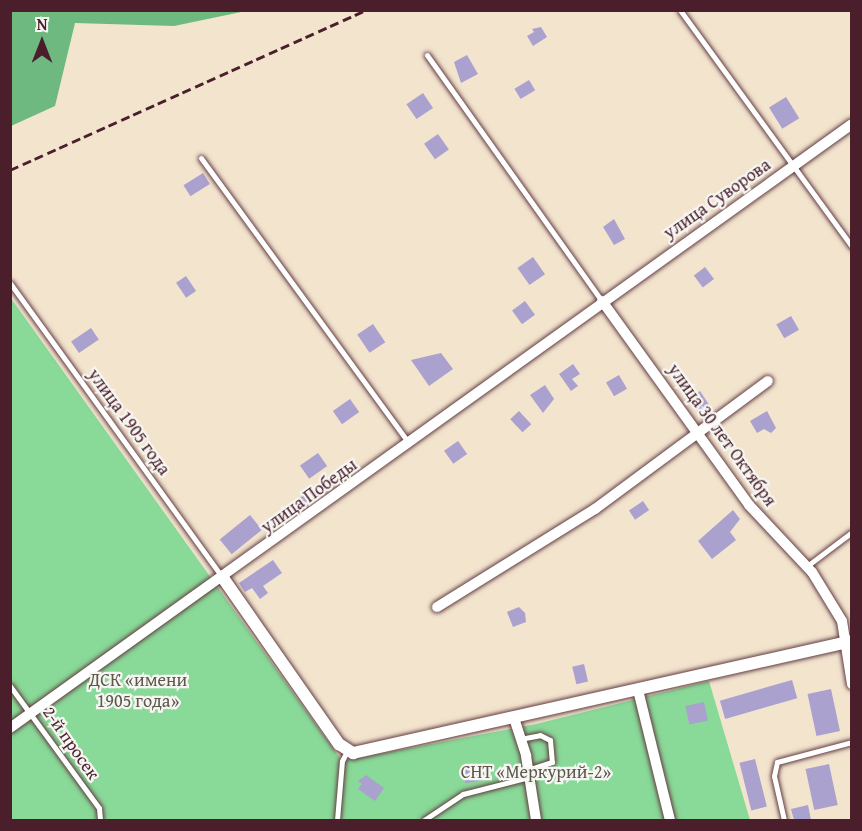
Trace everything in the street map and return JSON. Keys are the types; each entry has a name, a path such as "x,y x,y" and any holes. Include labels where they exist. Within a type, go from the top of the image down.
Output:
{"street":[{"name":"улица Суворова","path":"602,301 852,124"},
{"name":"улица 30 лет Октября","path":"602,301 754,511 807,566 842,621 852,684"},
{"name":"улица Победы","path":"10,728 223,579 602,301"},
{"path":"437,608 596,509 768,381"},
{"path":"223,579 347,751 358,753 515,723 638,690 847,642"},
{"path":"638,690 670,820"},
{"path":"515,723 529,773 536,820"}],"lane":[{"path":"680,10 852,247"},
{"path":"426,55 602,301"},
{"path":"201,158 410,444"},
{"name":"улица 1905 года","path":"10,283 223,579"},
{"path":"807,566 852,532"},
{"name":"2-й просек","path":"10,686 99,808 100,820"},
{"path":"424,820 462,794 529,773 552,762 550,740 540,735 519,740"},
{"path":"784,820 774,776 777,762 852,742"},
{"path":"337,820 342,761 347,751"}],"green space":[{"path":"10,11 246,11 174,26 75,23 55,106 11,126"},
{"name":"ДСК «имени 1905 года»","path":"10,297 342,761 536,724 709,681 750,820 11,820"}],"building":[{"path":"541,27 547,37 533,46 527,36 534,32 532,29"},
{"path":"467,55 478,74 461,83 454,62"},
{"path":"529,80 535,90 521,99 514,89"},
{"path":"423,93 433,108 416,119 406,104"},
{"path":"786,97 799,118 782,129 769,108"},
{"path":"438,134 449,150 435,159 424,144"},
{"path":"203,173 210,184 190,196 183,185"},
{"path":"614,219 625,239 614,245 603,227"},
{"path":"533,257 545,274 529,285 517,268"},
{"path":"705,267 714,279 703,287 694,275"},
{"path":"186,276 196,291 186,298 176,283"},
{"path":"525,301 535,315 522,324 512,310"},
{"path":"791,316 799,330 784,338 776,324"},
{"path":"373,324 385,342 370,353 357,335"},
{"path":"91,328 99,340 79,353 71,341"},
{"path":"441,353 453,369 429,386 411,360"},
{"path":"573,364 580,374 572,379 578,386 571,391 559,374"},
{"path":"619,375 627,389 614,396 606,382"},
{"path":"545,385 554,399 543,413 530,395"},
{"path":"700,391 709,405 698,412 689,398"},
{"path":"350,399 359,412 342,424 333,411"},
{"path":"519,411 531,424 522,432 510,419"},
{"path":"767,411 776,428 771,433 764,429 757,433 750,421"},
{"path":"458,441 467,454 453,464 444,451"},
{"path":"318,453 327,466 309,479 300,466"},
{"path":"306,493 313,502 297,514 290,505"},
{"path":"643,501 649,510 635,520 629,511"},
{"path":"733,510 740,519 730,532 736,540 712,559 698,541"},
{"path":"250,515 262,530 232,554 220,540"},
{"path":"273,560 282,573 263,586 268,593 260,599 252,588 245,592 239,583"},
{"path":"519,607 525,613 526,622 513,627 507,612"},
{"path":"584,664 588,682 576,684 572,667"},
{"path":"792,680 797,698 725,719 720,701"},
{"path":"831,689 840,731 816,736 808,694"},
{"path":"704,702 708,721 689,725 685,706"},
{"path":"755,759 767,807 751,810 739,763"},
{"path":"482,763 485,780 465,783 462,766"},
{"path":"829,764 838,805 814,810 806,769"},
{"path":"366,775 384,788 375,801 358,789 362,784 358,781"},
{"path":"808,805 811,820 794,820 791,809"}],"railway":[{"path":"10,170 366,10"}],"park label":[{"name":"СНТ «Меркурий-2»","path":"536,772"}]}
